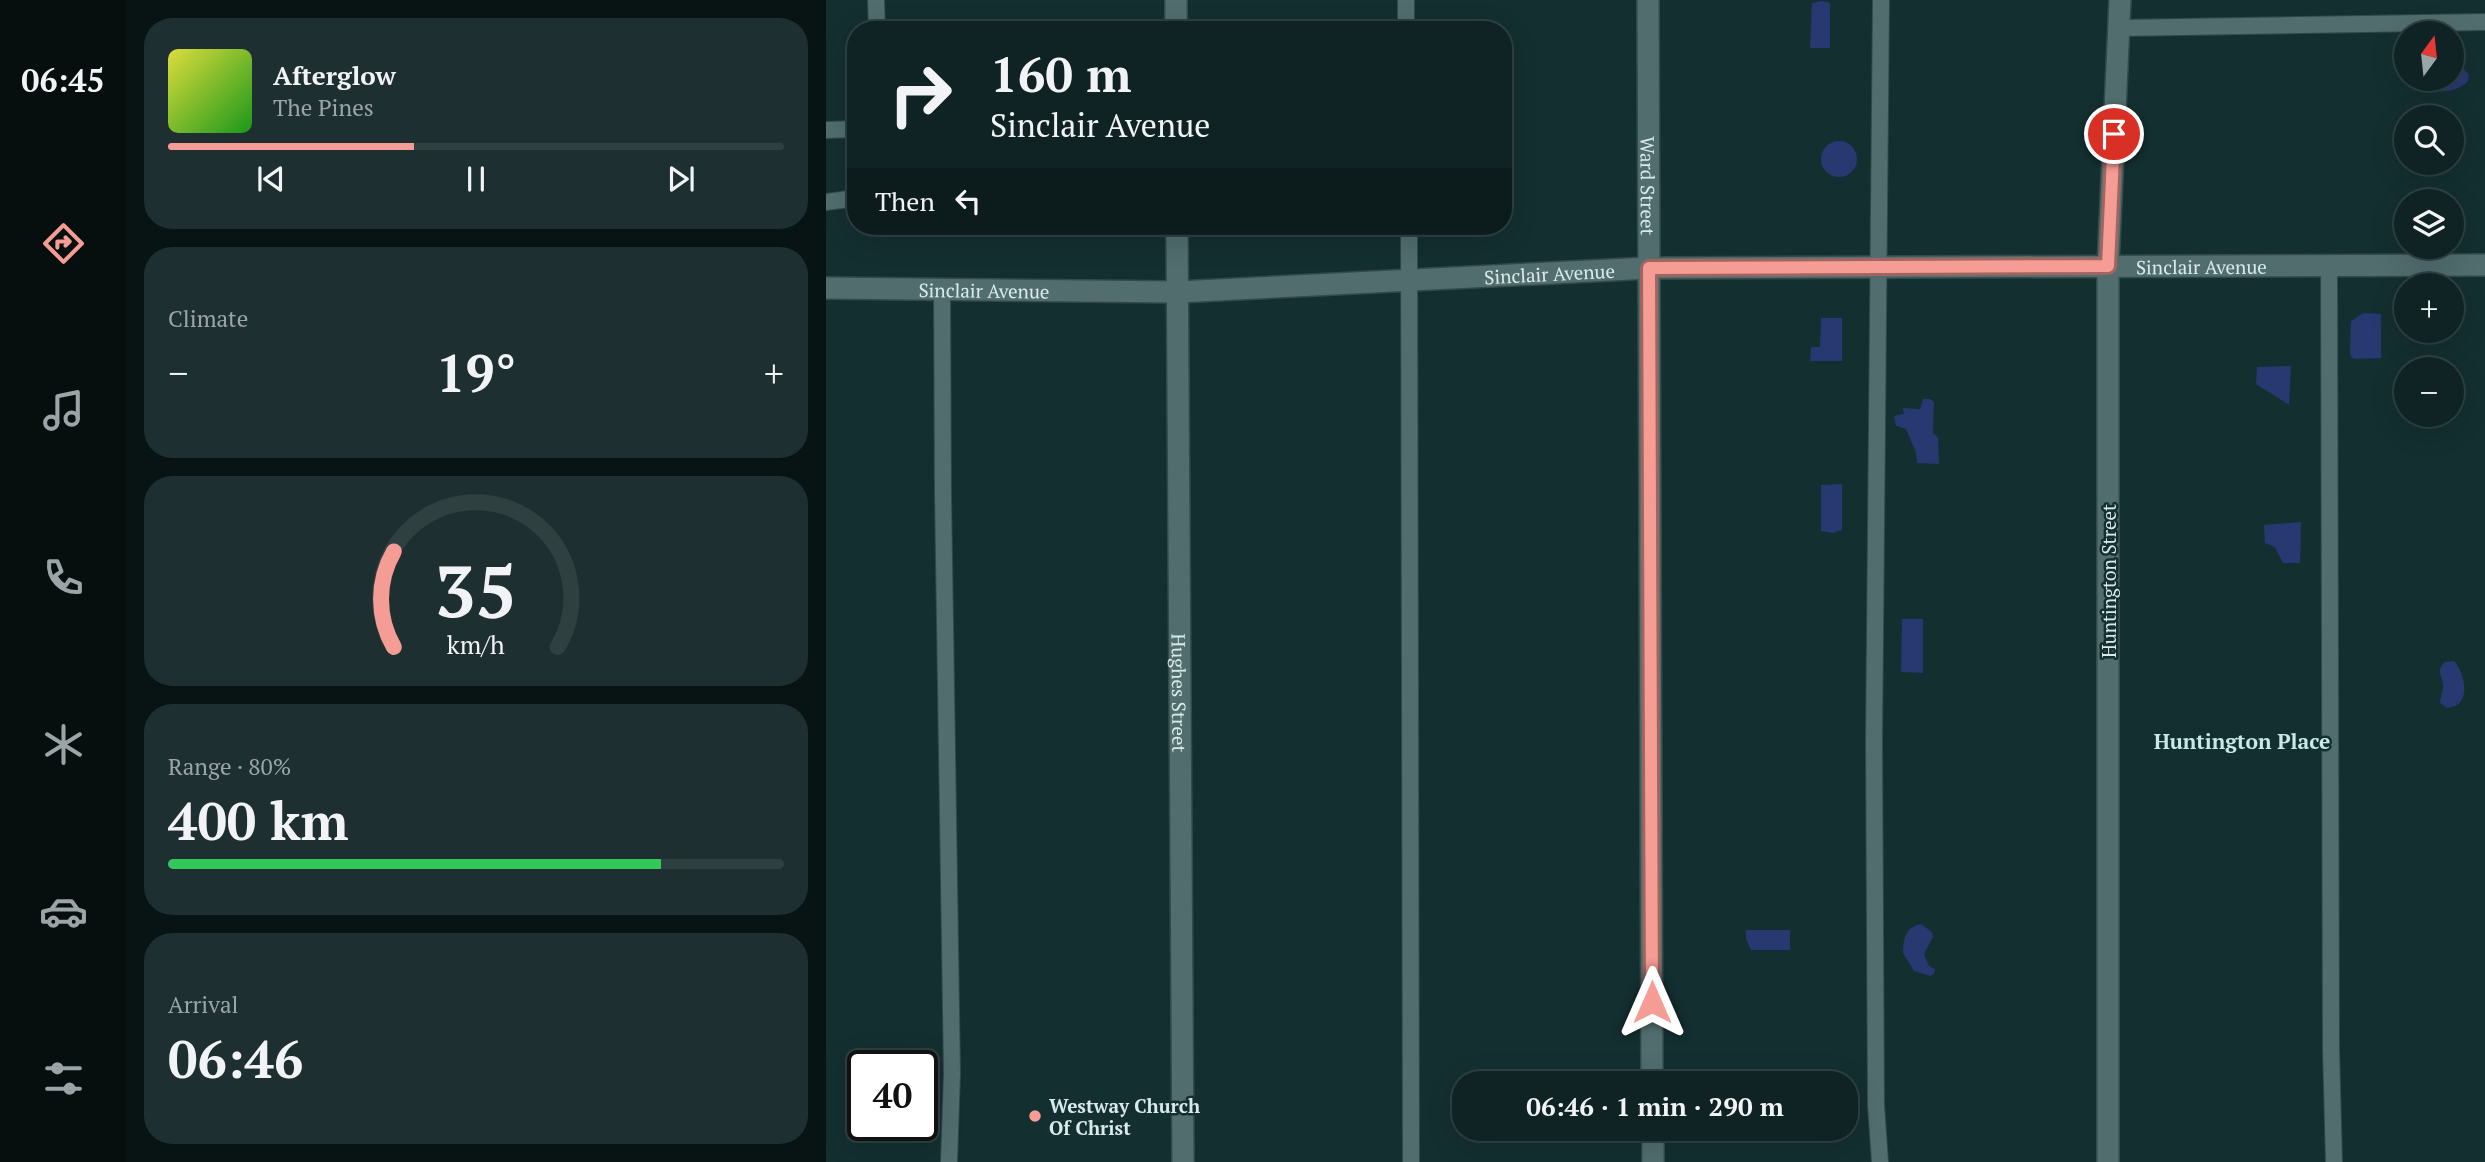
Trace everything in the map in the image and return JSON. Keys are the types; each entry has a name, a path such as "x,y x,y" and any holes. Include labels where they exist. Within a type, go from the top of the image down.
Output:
{"street":[{"path":"1176,0 1176,21"},
{"name":"Ward Street","path":"1648,0 1653,1071"},
{"name":"Huntington Street","path":"2108,1162 2108,266 2120,0"},
{"name":"Hughes Street","path":"1177,235 1183,1162"},
{"name":"Sinclair Avenue","path":"826,288 1178,292 1649,268 2485,265"},
{"path":"1653,1141 1653,1162"}],"lane":[{"path":"876,0 877,21"},
{"path":"1406,0 1406,21"},
{"path":"1880,1162 1876,1105 1874,756 1881,0"},
{"path":"2119,28 2485,22"},
{"path":"826,130 847,129"},
{"path":"826,202 847,199"},
{"path":"1409,235 1411,1162"},
{"path":"2329,265 2331,1049 2334,1162"},
{"path":"942,289 952,1073 949,1162"}],"water":[{"path":"1812,3 1830,3 1830,48 1810,48"},
{"path":"2464,70 2469,75 2464,84"},
{"path":"1839,141 1851,147 1857,159 1851,171 1839,177 1827,171 1821,159 1827,147"},
{"path":"2363,313 2381,314 2381,358 2356,359 2350,354 2351,321"},
{"path":"1821,318 1842,318 1842,361 1810,361 1811,347 1820,347"},
{"path":"2291,366 2289,405 2256,384 2257,367"},
{"path":"1923,399 1934,402 1933,433 1938,438 1939,464 1917,463 1916,453 1906,429 1896,426 1894,416 1904,414 1903,408 1920,409"},
{"path":"1842,484 1842,530 1832,533 1821,531 1821,485"},
{"path":"2301,522 2300,563 2283,563 2275,547 2265,543 2264,525"},
{"path":"1902,619 1923,619 1923,673 1901,672"},
{"path":"2454,661 2464,681 2463,696 2455,706 2447,708 2440,703 2443,686 2440,670 2445,662"},
{"path":"1921,924 1932,932 1933,937 1924,954 1929,966 1935,969 1930,976 1914,971 1903,953 1906,934"},
{"path":"1746,930 1790,930 1790,950 1751,950 1746,939"}],"place":[{"name":"Westway Church Of Christ","path":"1035,1116"}],"district":[{"name":"Huntington Place","path":"2242,741"}],"route":[{"path":"1652,1002 1649,268 1718,270 2108,266 2114,134"}]}
